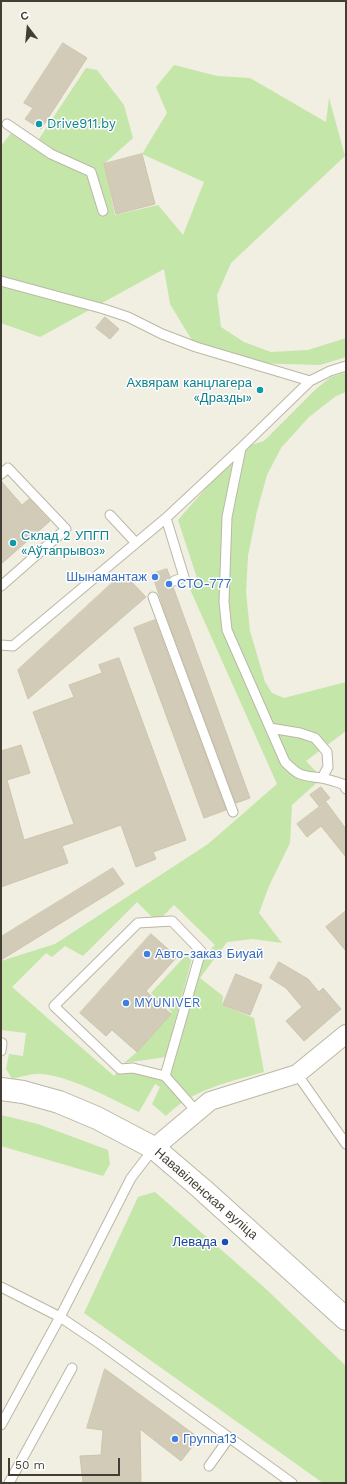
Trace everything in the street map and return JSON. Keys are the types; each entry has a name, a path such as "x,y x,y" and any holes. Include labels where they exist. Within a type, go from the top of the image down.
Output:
{"street":[{"path":"154,1148 210,1101 297,1074 346,1034"},
{"name":"Нававіленская вуліца","path":"2,1086 58,1102 97,1118 154,1148 202,1189 346,1319"}],"lane":[{"path":"7,124 52,154 91,172 102,210"},
{"path":"1,282 104,309 128,317 162,334 196,347 310,381"},
{"path":"1,645 13,646 166,518 242,448 310,381 330,371 346,366"},
{"path":"242,448 227,517 224,602 227,630 285,762 294,772 306,777 322,778 343,784 346,789"},
{"path":"1,474 8,468 66,529 1,586"},
{"path":"110,515 136,543"},
{"path":"166,518 184,577 174,581"},
{"path":"153,597 233,812"},
{"path":"270,728 300,733 315,738 327,752 328,767 322,778"},
{"path":"165,1076 201,951 172,921 138,923 54,1006 120,1069 133,1068 165,1076 197,1112"},
{"path":"297,1074 346,1144"},
{"path":"1,1425 60,1317 131,1178 154,1148"},
{"path":"1,1287 60,1317 100,1344 288,1482"},
{"path":"9,1483 72,1368"},
{"path":"209,1466 229,1438"}],"green space":[{"path":"174,65 217,76 250,78 326,122 329,98 345,156 231,263 217,295 221,327 244,342 271,352 308,350 346,338 346,357 320,365 249,363 196,347 170,304 164,269 40,337 1,323 1,146 11,133 33,148 86,68 97,70 124,105 133,138 104,164 115,215 158,205 183,235 204,182 142,154 167,113 156,87"},
{"path":"346,372 346,392 336,396 309,417 281,448 267,475 257,511 248,556 246,592 250,631 265,682 272,693 284,698 346,682 346,731 306,761 322,778 292,805 290,843 269,886 259,913 282,943 253,939 227,942 200,978 223,996 222,1005 254,1018 264,1072 225,1083 200,1093 188,1099 166,1116 152,1104 160,1087 155,1084 139,1112 92,1089 66,1079 35,1074 12,1079 6,1069 9,1054 23,1056 26,1033 1,1030 1,961 55,944 208,844 277,784 189,587 198,581 178,520 241,448 264,441 316,389 331,377","holes":["137,902 157,922 174,905 215,945 198,962 165,1075 120,1069 114,1076 12,987 46,953 52,957 65,946 83,956"]},
{"path":"188,953 192,958 166,1057 124,1063 137,1052 172,1012 151,993"},
{"path":"1,1115 38,1124 108,1150 110,1164 103,1176 1,1146"},
{"path":"155,1192 266,1289 346,1366 346,1483 323,1483 84,1313 138,1197"}],"building":[{"path":"63,43 87,58 41,129 25,119 33,108 24,103"},
{"path":"142,154 155,204 116,214 104,164"},
{"path":"105,317 119,329 110,339 96,328"},
{"name":"Склад 2 УПГП «Аўтапрывоз»","path":"1,481 22,505 29,499 50,521 1,564"},
{"path":"167,569 170,577 168,583 173,587 250,798 236,803 152,574"},
{"path":"123,573 146,597 28,699 18,670"},
{"path":"155,620 226,810 204,818 134,628"},
{"path":"119,658 186,840 153,852 156,859 136,867 121,825 62,846 68,863 1,887 1,751 21,745 30,773 7,780 24,840 74,824 33,712 74,697 69,685 102,673 99,665"},
{"path":"321,787 330,798 319,806 310,795"},
{"path":"326,802 346,829 346,857 321,826 307,837 297,824"},
{"path":"113,868 124,884 1,960 1,937"},
{"path":"346,911 346,951 326,927"},
{"path":"151,934 177,957 146,991 171,1014 137,1052 112,1030 106,1036 80,1013"},
{"path":"279,962 308,979 319,992 323,988 341,1009 304,1041 286,1021 302,1007 286,988 270,978"},
{"path":"236,974 262,985 250,1015 223,1005"},
{"path":"105,1369 199,1438 181,1461 140,1429 141,1483 83,1483 80,1456 101,1455 103,1430 87,1428"}],"place":[{"name":"Drive911.by","path":"39,124"},
{"name":"Ахвярам канцлагера «Дразды»","path":"260,390"},
{"name":"Склад 2 УПГП «Аўтапрывоз»","path":"13,543"},
{"name":"Шынамантаж","path":"155,577"},
{"name":"СТО-777","path":"169,584"},
{"name":"Авто-заказ Биуай","path":"147,954"},
{"name":"MYUNIVER","path":"126,1003"},
{"name":"Левада","path":"225,1242"},
{"name":"Группа13","path":"175,1439"}]}
